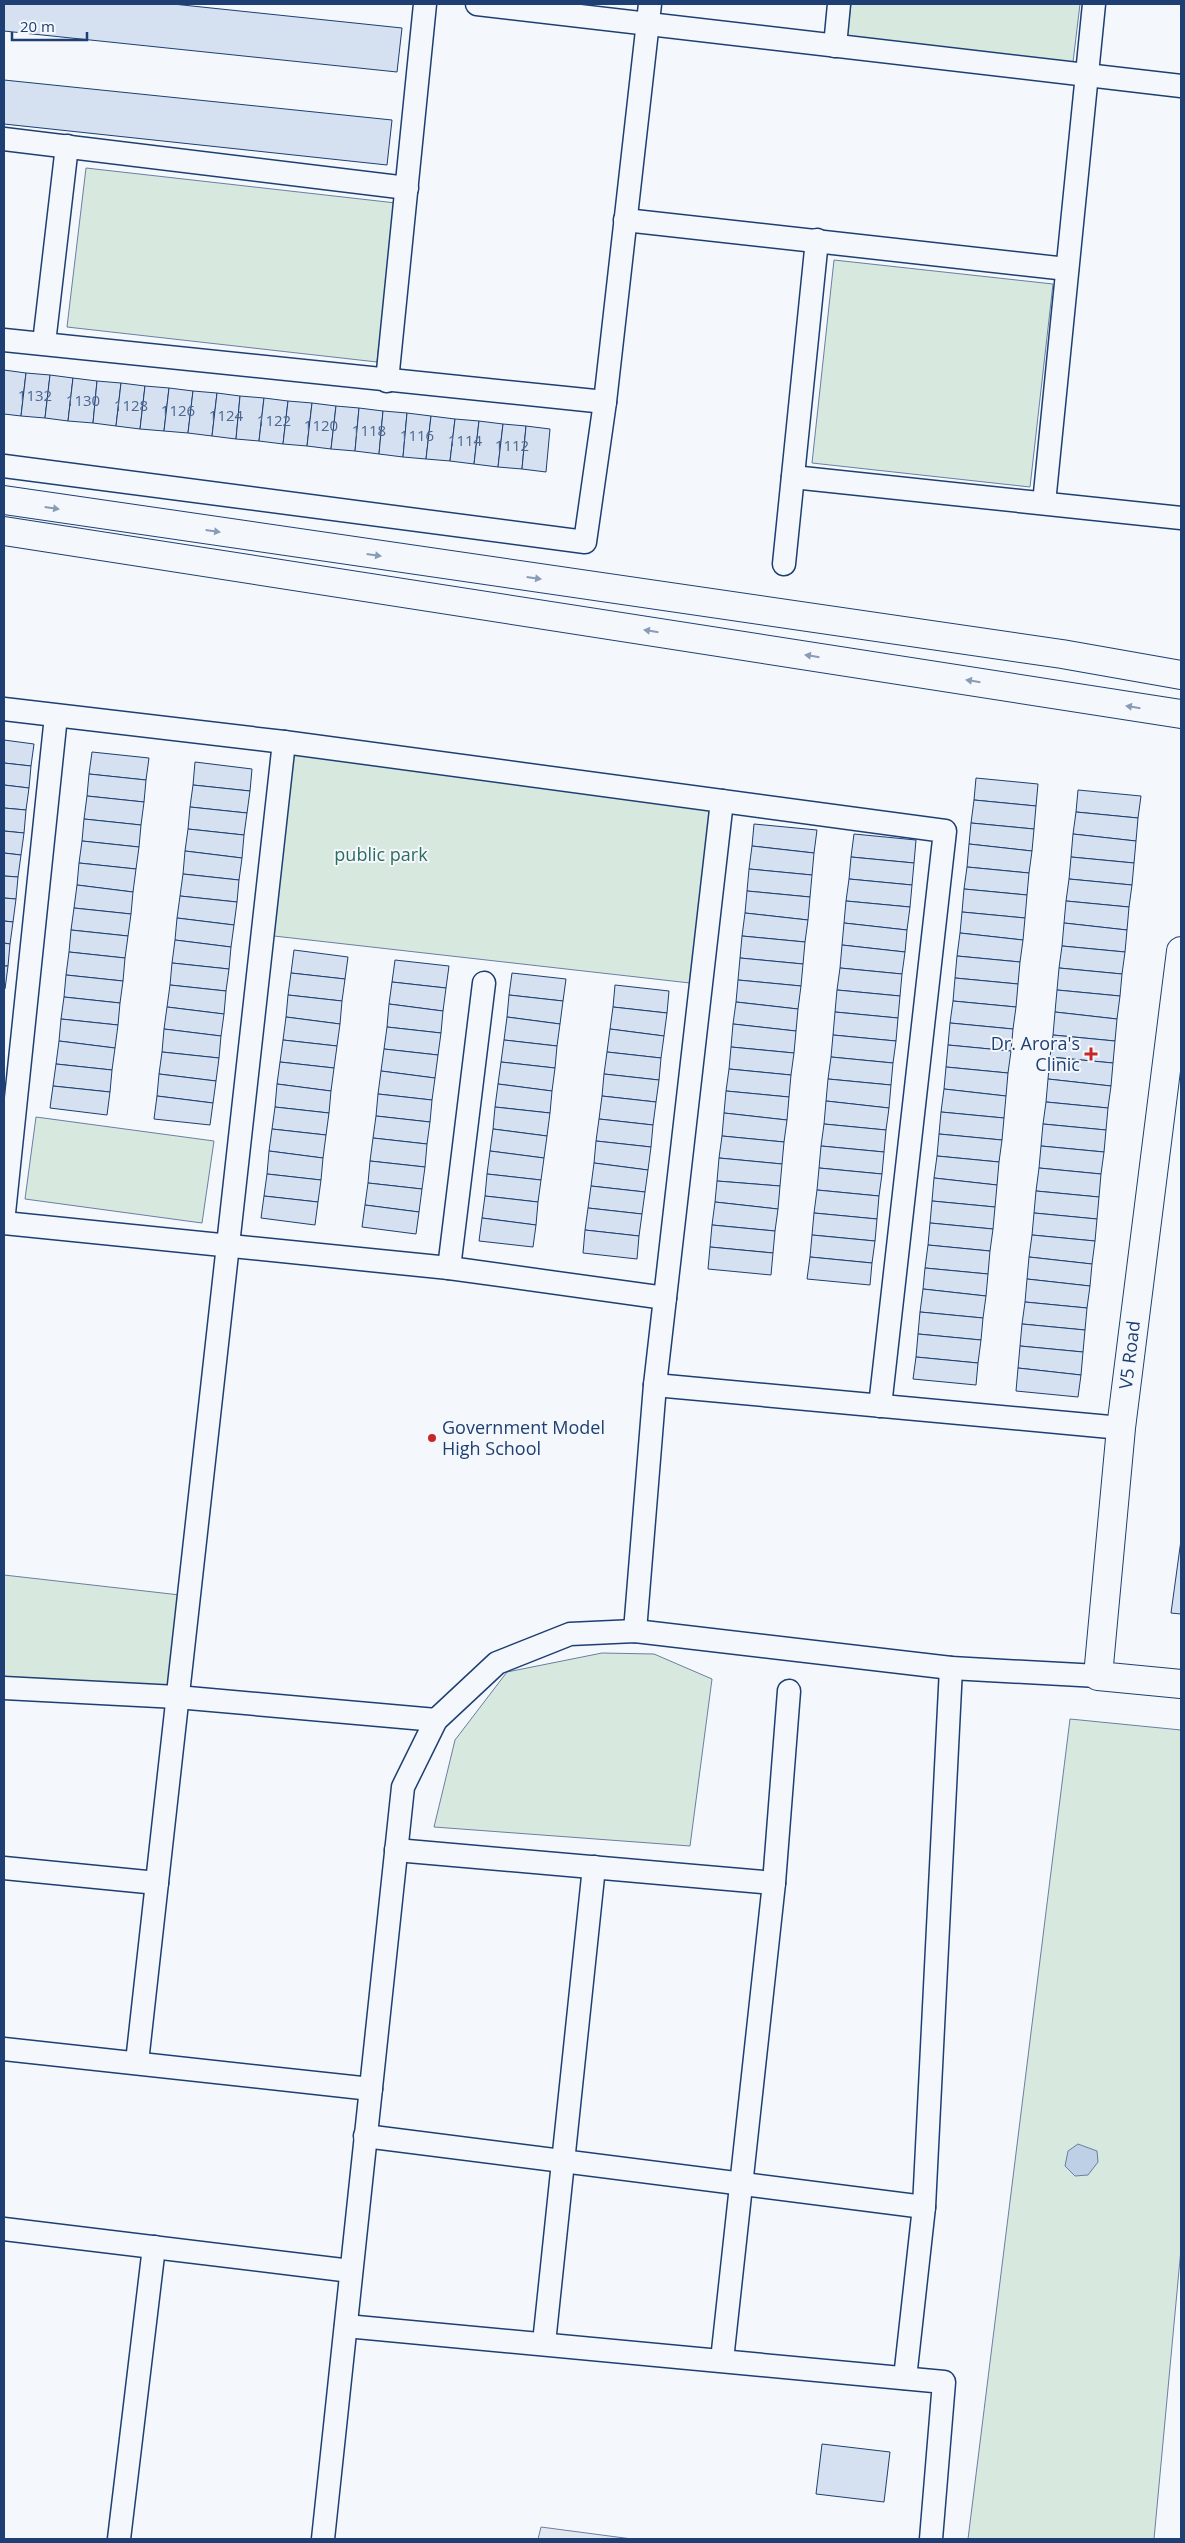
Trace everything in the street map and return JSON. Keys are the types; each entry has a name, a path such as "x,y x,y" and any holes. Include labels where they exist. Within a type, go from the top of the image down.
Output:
{"main road":[{"path":"4,500 1062,654 1181,675"},
{"path":"4,531 1181,714"},
{"name":"V5 Road","path":"1098,1676 1121,1428 1181,951"},
{"path":"1098,1676 1181,1684"}],"street":[{"path":"387,380 425,4"},
{"path":"478,4 649,14 834,46 1181,86"},
{"path":"834,46 839,4"},
{"path":"1044,503 1085,76 1094,4"},
{"path":"4,466 585,542 605,402 649,14"},
{"path":"4,139 407,188"},
{"path":"44,343 67,146"},
{"path":"625,220 1067,269"},
{"path":"784,564 817,240"},
{"path":"4,340 605,402"},
{"path":"793,477 1181,518"},
{"path":"4,709 284,742 945,832 880,1406"},
{"path":"4,1213 56,716"},
{"path":"137,2062 284,742"},
{"path":"635,1630 655,1385 722,801"},
{"path":"449,1268 484,983"},
{"path":"4,1223 449,1268 666,1298"},
{"path":"655,1385 1121,1428"},
{"path":"323,2539 403,1787 436,1720 497,1664 570,1634 635,1630 951,1668 1098,1676"},
{"path":"905,2378 924,2207 951,1668"},
{"path":"4,1688 177,1696 436,1720"},
{"path":"722,2360 774,1883 789,1692"},
{"path":"396,1850 774,1883"},
{"path":"544,2343 594,1867"},
{"path":"4,1868 157,1883"},
{"path":"4,2049 371,2089"},
{"path":"365,2136 924,2207"},
{"path":"4,2229 351,2271"},
{"path":"119,2539 154,2247"},
{"path":"346,2326 544,2343 944,2382 931,2539"}],"green space":[{"path":"851,4 1080,4 1073,62 847,37"},
{"path":"86,168 396,203 377,362 67,327"},
{"path":"834,260 1053,284 1030,487 812,463"},
{"name":"public park","path":"294,750 711,810 690,983 274,936"},
{"path":"36,1117 214,1141 202,1223 25,1199"},
{"path":"4,1575 180,1595 167,1701 4,1683"},
{"path":"602,1653 654,1654 712,1679 690,1846 434,1827 455,1740 507,1672"},
{"path":"1070,1719 1181,1730 1181,2249 1154,2539 968,2539"}],"shaded area":[{"path":"541,2527 632,2539 538,2539"}],"water":[{"path":"1078,2144 1097,2151 1098,2162 1088,2175 1075,2176 1065,2166 1068,2151"}],"building":[{"path":"4,4 173,4 402,28 397,72 4,31"},
{"path":"4,80 392,120 387,165 4,124"},
{"path":"4,370 26,373 21,416 4,414"},
{"path":"26,373 50,375 45,418 21,416"},
{"path":"50,375 73,378 68,421 45,418"},
{"path":"73,378 97,381 93,423 68,421"},
{"path":"97,381 121,383 116,426 93,423"},
{"path":"121,383 145,386 140,429 116,426"},
{"path":"145,386 169,388 164,431 140,429"},
{"path":"169,388 193,391 188,433 164,431"},
{"path":"193,391 217,393 212,436 188,433"},
{"path":"217,393 240,396 236,439 212,436"},
{"path":"240,396 264,398 259,441 236,439"},
{"path":"264,398 288,401 283,444 259,441"},
{"path":"288,401 312,403 307,446 283,444"},
{"path":"312,403 336,406 331,449 307,446"},
{"path":"336,406 359,408 355,451 331,449"},
{"path":"359,408 383,411 379,454 355,451"},
{"path":"383,411 407,413 403,457 379,454"},
{"path":"407,413 431,416 426,459 403,457"},
{"path":"431,416 455,419 450,461 426,459"},
{"path":"455,419 479,421 474,464 450,461"},
{"path":"479,421 503,424 498,467 474,464"},
{"path":"503,424 526,426 522,469 498,467"},
{"path":"526,426 550,429 546,472 522,469"},
{"path":"4,740 34,744 31,766 4,763"},
{"path":"92,752 149,758 146,780 89,774"},
{"path":"195,762 252,769 250,791 193,785"},
{"path":"4,763 31,766 29,788 4,785"},
{"path":"89,774 146,780 144,802 87,796"},
{"path":"976,778 1038,784 1036,806 974,800"},
{"path":"4,785 29,788 26,810 4,808"},
{"path":"193,785 250,791 247,813 190,807"},
{"path":"1078,790 1141,796 1138,818 1076,812"},
{"path":"87,796 144,802 141,825 84,819"},
{"path":"974,800 1036,806 1034,829 971,823"},
{"path":"190,807 247,813 244,835 188,829"},
{"path":"4,808 26,810 24,833 4,831"},
{"path":"1076,812 1138,818 1136,841 1073,834"},
{"path":"84,819 141,825 139,847 82,841"},
{"path":"971,823 1034,829 1032,851 969,844"},
{"path":"754,824 817,830 814,853 752,846"},
{"path":"188,829 244,835 242,858 185,851"},
{"path":"4,831 24,833 21,855 4,853"},
{"path":"854,834 916,840 914,863 851,857"},
{"path":"1073,834 1136,841 1134,863 1071,857"},
{"path":"82,841 139,847 136,869 79,863"},
{"path":"969,844 1032,851 1029,873 967,867"},
{"path":"752,846 814,853 812,875 749,869"},
{"path":"185,851 242,858 239,880 183,874"},
{"path":"4,853 21,855 18,877 4,876"},
{"path":"851,857 914,863 912,885 849,879"},
{"path":"1071,857 1134,863 1132,885 1069,879"},
{"path":"79,863 136,869 133,892 77,885"},
{"path":"967,867 1029,873 1027,895 964,889"},
{"path":"749,869 812,875 810,897 747,891"},
{"path":"183,874 239,880 237,902 180,896"},
{"path":"4,876 18,877 16,899 4,898"},
{"path":"849,879 912,885 910,907 846,901"},
{"path":"1069,879 1132,885 1129,907 1066,901"},
{"path":"77,885 133,892 131,914 74,908"},
{"path":"964,889 1027,895 1025,918 962,912"},
{"path":"747,891 810,897 808,920 745,913"},
{"path":"180,896 237,902 234,925 177,918"},
{"path":"4,898 16,899 13,922 4,921"},
{"path":"846,901 910,907 907,930 844,923"},
{"path":"1066,901 1129,907 1127,930 1064,923"},
{"path":"74,908 131,914 128,936 71,930"},
{"path":"962,912 1025,918 1023,940 960,933"},
{"path":"745,913 808,920 805,942 742,936"},
{"path":"177,918 234,925 231,947 175,940"},
{"path":"4,921 13,922 10,944 4,943"},
{"path":"844,923 907,930 905,952 842,945"},
{"path":"1064,923 1127,930 1125,952 1062,946"},
{"path":"71,930 128,936 125,958 69,952"},
{"path":"960,933 1023,940 1020,962 957,956"},
{"path":"742,936 805,942 803,964 740,958"},
{"path":"175,940 231,947 229,969 172,963"},
{"path":"4,943 10,944 8,966 4,966"},
{"path":"842,945 905,952 902,974 840,968"},
{"path":"1062,946 1125,952 1122,974 1059,968"},
{"path":"294,950 348,957 345,979 291,973"},
{"path":"69,952 125,958 123,981 66,975"},
{"path":"957,956 1020,962 1018,984 955,978"},
{"path":"740,958 803,964 801,986 738,980"},
{"path":"395,960 449,966 446,988 392,982"},
{"path":"172,963 229,969 226,991 170,985"},
{"path":"4,966 8,966 5,989 4,989"},
{"path":"840,968 902,974 900,996 837,990"},
{"path":"1059,968 1122,974 1120,996 1057,990"},
{"path":"291,973 345,979 342,1001 288,995"},
{"path":"512,973 566,979 563,1001 509,995"},
{"path":"66,975 123,981 120,1003 64,997"},
{"path":"955,978 1018,984 1016,1007 953,1001"},
{"path":"738,980 801,986 798,1009 736,1002"},
{"path":"392,982 446,988 443,1011 389,1004"},
{"path":"170,985 226,991 224,1014 167,1007"},
{"path":"615,985 669,991 667,1013 613,1007"},
{"path":"837,990 900,996 898,1018 835,1012"},
{"path":"1057,990 1120,996 1117,1019 1055,1012"},
{"path":"288,995 342,1001 340,1024 286,1017"},
{"path":"509,995 563,1001 560,1024 507,1017"},
{"path":"64,997 120,1003 118,1025 61,1019"},
{"path":"953,1001 1016,1007 1013,1029 950,1023"},
{"path":"736,1002 798,1009 796,1031 733,1024"},
{"path":"389,1004 443,1011 441,1033 387,1027"},
{"path":"167,1007 224,1014 221,1036 164,1029"},
{"path":"613,1007 667,1013 664,1036 610,1029"},
{"path":"835,1012 898,1018 896,1041 833,1035"},
{"path":"1055,1012 1117,1019 1115,1041 1053,1035"},
{"path":"286,1017 340,1024 337,1046 283,1040"},
{"path":"507,1017 560,1024 557,1046 504,1040"},
{"path":"61,1019 118,1025 115,1048 59,1041"},
{"path":"950,1023 1013,1029 1011,1051 948,1045"},
{"path":"733,1024 796,1031 794,1053 731,1047"},
{"path":"387,1027 441,1033 438,1055 384,1049"},
{"path":"164,1029 221,1036 219,1058 162,1052"},
{"path":"610,1029 664,1036 661,1058 607,1052"},
{"path":"833,1035 896,1041 893,1063 831,1057"},
{"path":"1053,1035 1115,1041 1113,1063 1050,1057"},
{"path":"283,1040 337,1046 334,1068 280,1062"},
{"path":"504,1040 557,1046 555,1068 501,1062"},
{"path":"59,1041 115,1048 112,1070 56,1064"},
{"path":"948,1045 1011,1051 1008,1073 946,1067"},
{"path":"731,1047 794,1053 791,1075 729,1069"},
{"path":"384,1049 438,1055 435,1078 381,1071"},
{"path":"162,1052 219,1058 216,1081 159,1074"},
{"path":"607,1052 661,1058 659,1080 604,1074"},
{"path":"831,1057 893,1063 891,1085 828,1079"},
{"path":"1050,1057 1113,1063 1111,1086 1048,1079"},
{"path":"280,1062 334,1068 331,1091 277,1084"},
{"path":"501,1062 555,1068 552,1091 498,1084"},
{"path":"56,1064 112,1070 110,1092 53,1086"},
{"path":"946,1067 1008,1073 1006,1096 944,1089"},
{"path":"729,1069 791,1075 789,1097 726,1091"},
{"path":"381,1071 435,1078 432,1100 378,1094"},
{"path":"159,1074 216,1081 213,1103 157,1096"},
{"path":"604,1074 659,1080 656,1102 602,1096"},
{"path":"828,1079 891,1085 889,1108 826,1101"},
{"path":"1048,1079 1111,1086 1108,1108 1046,1102"},
{"path":"277,1084 331,1091 329,1113 275,1107"},
{"path":"498,1084 552,1091 550,1113 495,1107"},
{"path":"53,1086 110,1092 107,1115 50,1108"},
{"path":"944,1089 1006,1096 1004,1118 941,1112"},
{"path":"726,1091 789,1097 787,1120 724,1113"},
{"path":"378,1094 432,1100 430,1122 376,1116"},
{"path":"157,1096 213,1103 210,1125 154,1119"},
{"path":"602,1096 656,1102 653,1125 599,1119"},
{"path":"826,1101 889,1108 886,1130 824,1124"},
{"path":"1046,1102 1108,1108 1106,1130 1043,1124"},
{"path":"275,1107 329,1113 326,1135 272,1129"},
{"path":"495,1107 550,1113 547,1136 493,1129"},
{"path":"941,1112 1004,1118 1002,1140 939,1134"},
{"path":"724,1113 787,1120 784,1142 722,1136"},
{"path":"376,1116 430,1122 427,1144 373,1138"},
{"path":"599,1119 653,1125 651,1147 596,1141"},
{"path":"824,1124 886,1130 884,1152 821,1146"},
{"path":"1043,1124 1106,1130 1104,1152 1041,1146"},
{"path":"272,1129 326,1135 323,1158 269,1151"},
{"path":"493,1129 547,1136 544,1158 490,1151"},
{"path":"939,1134 1002,1140 999,1162 937,1156"},
{"path":"722,1136 784,1142 782,1164 719,1158"},
{"path":"373,1138 427,1144 425,1167 370,1161"},
{"path":"596,1141 651,1147 648,1170 594,1163"},
{"path":"821,1146 884,1152 882,1174 819,1168"},
{"path":"1041,1146 1104,1152 1101,1174 1039,1168"},
{"path":"269,1151 323,1158 321,1180 267,1174"},
{"path":"490,1151 544,1158 541,1180 487,1174"},
{"path":"937,1156 999,1162 997,1185 934,1178"},
{"path":"719,1158 782,1164 780,1186 717,1181"},
{"path":"370,1161 425,1167 422,1189 368,1183"},
{"path":"594,1163 648,1170 645,1192 591,1186"},
{"path":"819,1168 882,1174 879,1196 817,1190"},
{"path":"1039,1168 1101,1174 1099,1197 1036,1191"},
{"path":"267,1174 321,1180 318,1202 264,1196"},
{"path":"487,1174 541,1180 538,1202 485,1196"},
{"path":"934,1178 997,1185 995,1207 932,1201"},
{"path":"717,1181 780,1186 778,1209 715,1202"},
{"path":"368,1183 422,1189 419,1212 365,1205"},
{"path":"591,1186 645,1192 642,1214 588,1208"},
{"path":"817,1190 879,1196 877,1219 814,1213"},
{"path":"1036,1191 1099,1197 1097,1219 1034,1213"},
{"path":"264,1196 318,1202 315,1225 261,1218"},
{"path":"485,1196 538,1202 536,1225 482,1218"},
{"path":"932,1201 995,1207 993,1229 930,1223"},
{"path":"715,1202 778,1209 775,1231 712,1225"},
{"path":"365,1205 419,1212 416,1234 362,1227"},
{"path":"588,1208 642,1214 639,1236 585,1230"},
{"path":"814,1213 877,1219 875,1241 812,1235"},
{"path":"1034,1213 1097,1219 1095,1241 1032,1235"},
{"path":"482,1218 536,1225 533,1247 479,1241"},
{"path":"930,1223 993,1229 990,1251 928,1245"},
{"path":"712,1225 775,1231 773,1253 710,1247"},
{"path":"585,1230 639,1236 637,1259 583,1253"},
{"path":"812,1235 875,1241 872,1263 810,1257"},
{"path":"1032,1235 1095,1241 1092,1264 1029,1257"},
{"path":"928,1245 990,1251 988,1274 925,1268"},
{"path":"710,1247 773,1253 771,1275 708,1269"},
{"path":"810,1257 872,1263 870,1285 807,1279"},
{"path":"1029,1257 1092,1264 1090,1286 1027,1279"},
{"path":"925,1268 988,1274 986,1296 923,1289"},
{"path":"1027,1279 1090,1286 1087,1308 1025,1302"},
{"path":"923,1289 986,1296 983,1318 920,1312"},
{"path":"1025,1302 1087,1308 1085,1330 1022,1324"},
{"path":"920,1312 983,1318 981,1340 918,1334"},
{"path":"1022,1324 1085,1330 1083,1352 1020,1346"},
{"path":"918,1334 981,1340 978,1363 916,1357"},
{"path":"1020,1346 1083,1352 1081,1375 1018,1368"},
{"path":"916,1357 978,1363 976,1385 913,1379"},
{"path":"1018,1368 1081,1375 1078,1397 1016,1391"},
{"path":"1181,1540 1181,1614 1171,1613"},
{"path":"822,2444 890,2452 884,2502 816,2494"}],"place":[{"name":"Dr. Arora's Clinic","path":"1091,1054"},
{"name":"Government Model High School","path":"432,1438"}]}
